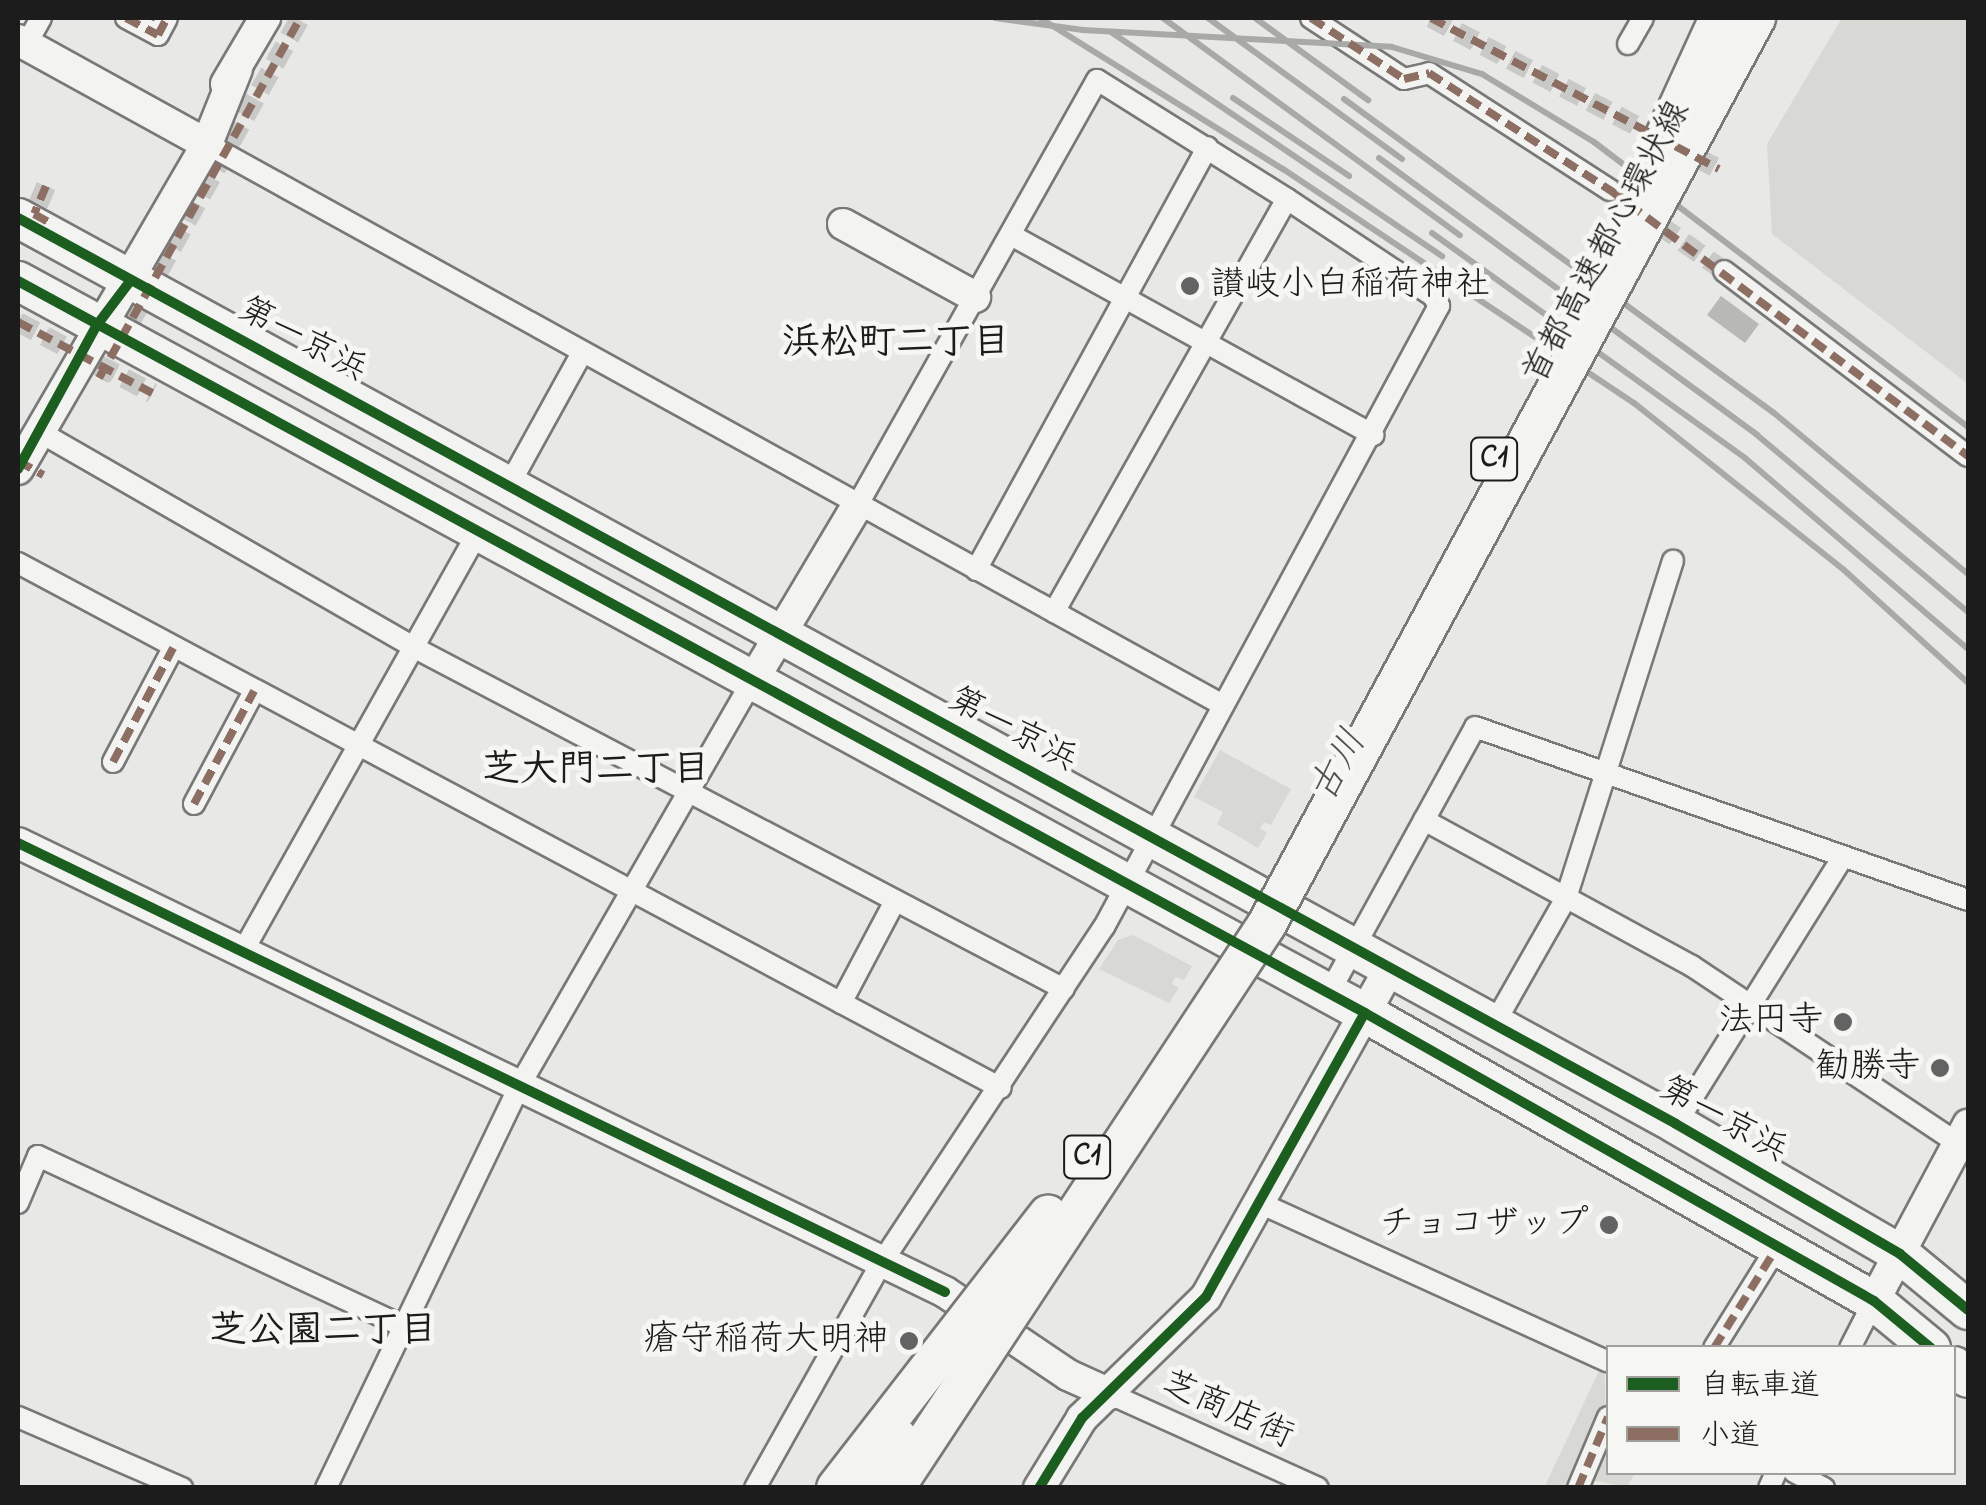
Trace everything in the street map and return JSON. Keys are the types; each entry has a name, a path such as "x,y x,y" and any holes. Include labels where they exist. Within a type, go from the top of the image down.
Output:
{"highway":[{"name":"首都高速都心環状線","path":"864,1488 1200,986 1300,820 1686,96 1719,18"},
{"path":"1686,96 1728,18"},
{"name":"首都高速都心環状線","path":"895,1488 1266,924 1756,18"},
{"name":"首都高速都心環状線","path":"1678,165 1776,18"},
{"name":"第一京浜","path":"18,218 509,485 778,638 1299,916 1676,1124 1900,1254 1968,1310"},
{"path":"18,281 1365,1013 1874,1301 1927,1345"},
{"name":"C1","path":"836,1488 1048,1215"}],"street":[{"path":"41,18 22,43 1223,705"},
{"path":"126,18 158,34 167,18"},
{"path":"18,469 30,434 97,325 265,18"},
{"path":"1311,18 1404,78 1429,73 1610,190"},
{"path":"1628,44 1643,18"},
{"path":"326,1488 521,1084 857,506 1097,80 1287,198 1439,306 1373,435 1128,883 1000,1088 882,1262 754,1488"},
{"path":"976,570 1208,147"},
{"path":"1054,612 1287,198"},
{"path":"842,224 975,297"},
{"path":"1011,234 1373,435"},
{"path":"1724,271 1968,456"},
{"path":"509,485 582,353"},
{"path":"30,434 413,647 1064,989"},
{"path":"244,951 478,534"},
{"path":"1493,1026 1566,898 1609,779 1673,560"},
{"path":"18,563 1000,1088"},
{"path":"113,762 173,648"},
{"path":"194,804 254,691"},
{"path":"1328,993 1475,727 1609,779 1968,900"},
{"path":"1424,820 1750,1005 1965,1139 1852,1345"},
{"path":"18,842 945,1292 1032,1351 1110,1394"},
{"path":"1676,1124 1843,856"},
{"path":"841,1003 894,903"},
{"path":"1039,1488 1075,1428 1192,1318 1262,1204 1390,968"},
{"path":"18,1203 38,1156 403,1326"},
{"path":"1262,1204 1606,1361"},
{"path":"1716,1345 1778,1246"},
{"name":"芝商店街","path":"1110,1394 1318,1488"},
{"path":"18,1418 182,1488"},
{"path":"1578,1488 1606,1422"},
{"path":"1800,1475 1824,1488"}],"shaded area":[{"path":"1842,18 1968,18 1968,384 1772,234 1767,144"},
{"path":"1721,296 1759,324 1745,343 1707,315"},
{"path":"1220,750 1291,789 1271,825 1264,822 1260,828 1267,833 1258,848 1217,824 1223,812 1194,797"},
{"path":"1133,935 1192,966 1184,980 1175,977 1172,984 1179,988 1169,1003 1099,969 1118,940"},
{"path":"1604,1360 1606,1475 1634,1475 1627,1487 1585,1479 1580,1487 1544,1488"}],"tunnel":[{"path":"99,378 300,18"},
{"path":"1431,18 1719,169"},
{"path":"46,186 34,214 49,222"},
{"path":"1610,190 1724,271"},
{"path":"18,322 152,393"},
{"path":"18,461 43,475"}],"railway":[{"path":"995,18 1083,30 1392,47 1482,74 1594,142 1968,427"},
{"path":"1040,18 1283,169 1634,403 1844,570 1968,683"},
{"path":"1163,18 1460,235"},
{"path":"1208,18 1402,159"},
{"path":"1255,18 1368,100"},
{"path":"1111,32 1442,256"},
{"path":"1233,98 1349,176"},
{"path":"1344,99 1774,413 1968,574"},
{"path":"1379,158 1757,435 1968,612"},
{"path":"1432,233 1745,458 1968,649"}],"marked path":[{"path":"126,18 158,35 167,18"},
{"path":"99,378 300,18"},
{"path":"1311,18 1404,79 1429,73 1610,190 1968,456"},
{"path":"1431,18 1719,169"},
{"path":"46,186 34,214 50,223"},
{"path":"18,322 152,393"},
{"path":"18,461 43,475"},
{"path":"113,762 173,648"},
{"path":"194,804 254,691"},
{"path":"1716,1345 1777,1247"},
{"path":"1578,1488 1606,1422"}],"cycle path":[{"path":"18,218 1676,1124 1900,1254 1968,1310"},
{"path":"18,469 97,325 131,280"},
{"path":"18,281 1365,1013 1874,1301 1927,1345"},
{"path":"18,843 945,1292"},
{"path":"1039,1488 1082,1418 1206,1297 1365,1013"}],"place":[{"name":"讃岐小白稲荷神社","path":"1190,286"},
{"name":"法円寺","path":"1843,1022"},
{"name":"勧勝寺","path":"1940,1068"},
{"name":"チョコザップ","path":"1609,1225"},
{"name":"瘡守稲荷大明神","path":"909,1341"}],"district":[{"name":"浜松町二丁目","path":"896,345"},
{"name":"芝大門二丁目","path":"596,772"},
{"name":"芝公園二丁目","path":"323,1333"}],"water label":[{"name":"古川","path":"1340,767"}]}
